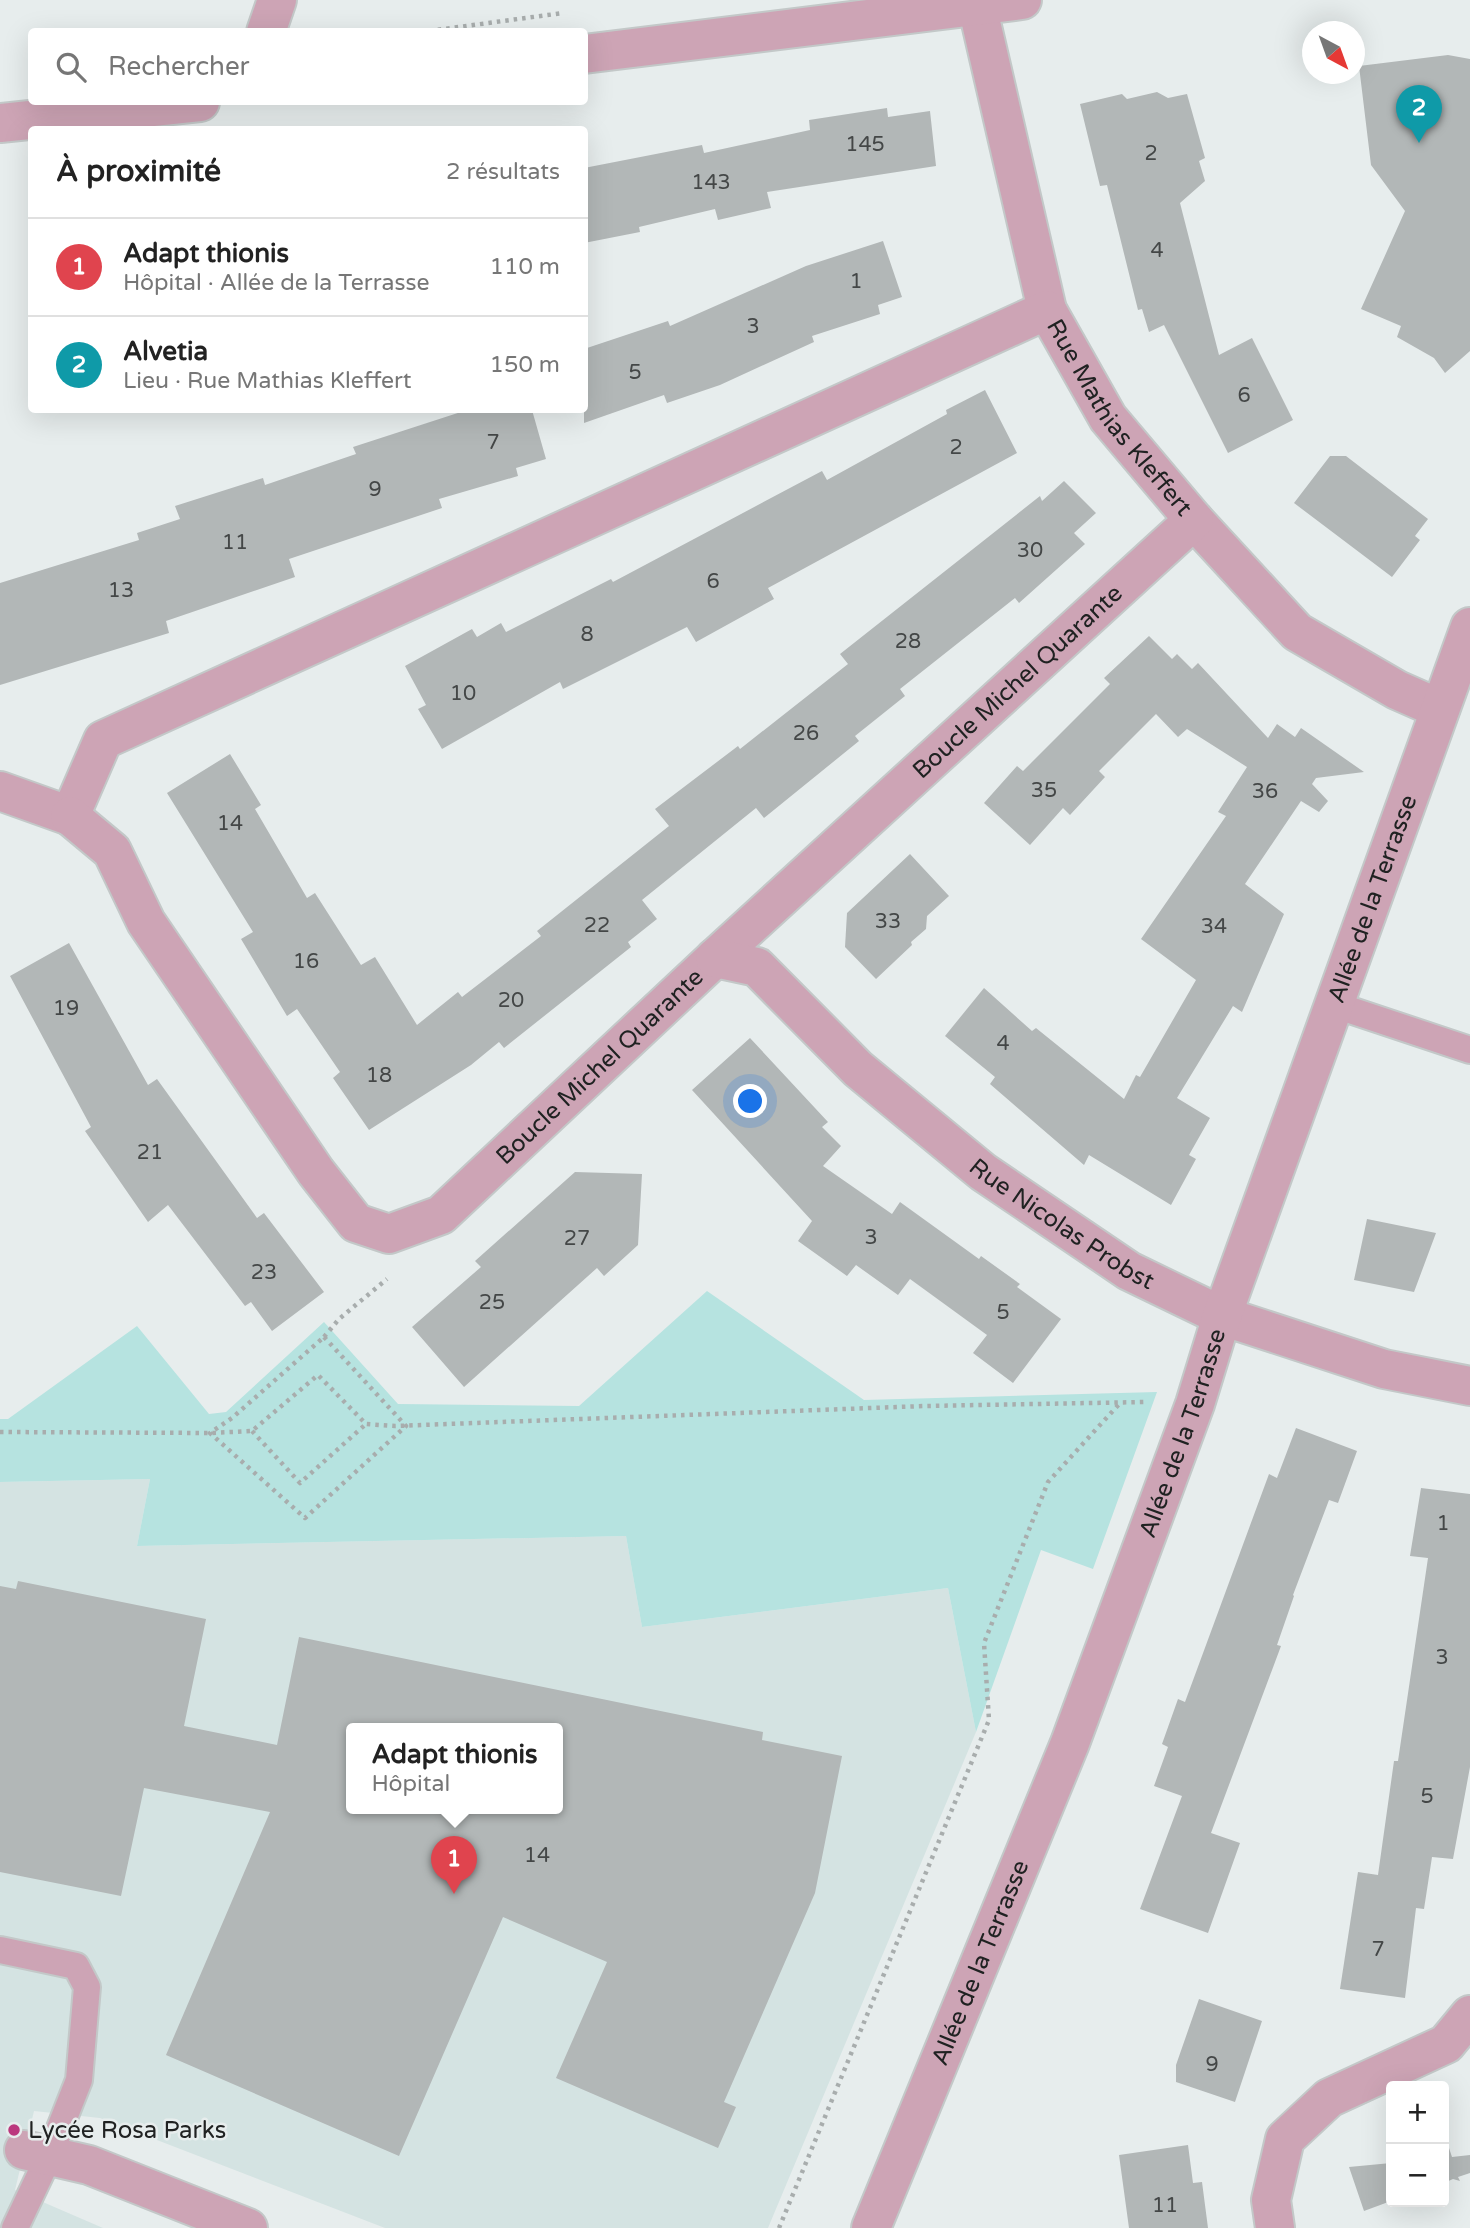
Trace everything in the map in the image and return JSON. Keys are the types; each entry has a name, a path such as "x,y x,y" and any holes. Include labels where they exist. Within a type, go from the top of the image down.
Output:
{"street":[{"path":"267,28 277,0"},
{"path":"588,54 1002,2"},
{"name":"Rue Mathias Kleffert","path":"1002,2 1047,310 1108,418 1194,520 1297,632 1397,690 1440,709"},
{"path":"0,123 171,105"},
{"path":"70,816 103,740 1047,310"},
{"name":"Boucle Michel Quarante","path":"0,791 70,816 112,851 146,922 316,1172 356,1223 388,1234 441,1215 715,958 1194,520"},
{"name":"Allée de la Terrasse","path":"871,2228 1070,1742 1195,1404 1222,1316 1470,627"},
{"name":"Rue Nicolas Probst","path":"715,958 757,967 859,1069 983,1172 1129,1271 1222,1316 1384,1369 1470,1386"},
{"path":"1275,2228 1270,2200 1285,2139 1329,2098 1446,2044 1470,2015"},
{"path":"37,2153 89,2165 248,2228"}],"lane":[{"path":"1335,1005 1470,1050"},
{"path":"0,1950 76,1966 87,1987 79,2080 37,2153 15,2228"}],"path":[{"path":"450,28 565,12"},
{"path":"210,1433 232,1418 324,1337 406,1426"},
{"path":"0,1432 252,1431 318,1375 366,1424 406,1426 1148,1402"},
{"path":"779,2228 989,1720 984,1643 1048,1482 1122,1401"},
{"path":"252,1431 300,1483 366,1424"},
{"path":"210,1433 305,1518 406,1426"}],"shaded area":[{"path":"707,1291 864,1400 1157,1392 1093,1569 1041,1550 976,1732 948,1588 642,1627 626,1536 137,1546 150,1479 0,1482 0,1419 8,1419 137,1326 209,1414 226,1412 324,1322 398,1404 579,1406"},
{"path":"150,1479 137,1546 626,1536 642,1627 948,1588 976,1732 768,2228 385,2228 100,2118 34,2111 15,2190 103,2228 0,2228 0,1482"}],"building":[{"path":"1448,55 1470,59 1470,351 1445,373 1434,358 1397,337 1401,326 1361,309 1405,211 1371,165 1361,84 1365,84 1365,65"},
{"path":"1157,92 1168,98 1187,94 1205,158 1199,161 1205,181 1180,203 1219,355 1252,338 1293,420 1228,453 1164,325 1149,332 1142,309 1138,310 1107,185 1100,186 1080,104 1122,94 1127,99"},
{"path":"887,108 888,117 930,111 936,166 767,192 771,208 718,220 715,209 639,227 640,232 588,242 588,167 702,145 704,153 810,130 809,120"},
{"path":"883,241 902,297 878,305 880,314 812,336 814,342 720,385 667,403 664,395 584,423 584,413 588,413 588,348 668,321 670,326 806,266"},
{"path":"985,390 1017,453 768,588 774,599 696,642 687,627 563,689 560,682 442,749 418,709 426,705 405,666 472,629 477,637 501,623 506,632 611,579 613,582 822,471 827,480"},
{"path":"458,413 533,413 546,459 516,468 518,476 439,499 442,508 289,559 295,577 166,621 169,633 0,685 0,583 139,540 137,533 180,519 175,506 263,478 265,485 356,454 353,447"},
{"path":"1330,456 1346,456 1428,519 1415,536 1420,540 1392,577 1294,503"},
{"path":"1064,481 1096,513 1074,533 1085,544 1019,603 1015,598 900,689 905,696 855,736 859,741 764,818 756,808 642,900 657,919 628,942 631,947 504,1048 499,1042 471,1065 369,1130 333,1078 340,1072 297,1009 287,1016 241,939 253,932 167,793 230,754 261,805 255,809 307,898 315,893 361,965 375,957 417,1025 458,992 462,997 541,936 537,931 669,826 655,809 738,746 740,749 848,664 840,654 1040,496 1042,501"},
{"path":"1149,636 1172,659 1177,654 1192,669 1198,663 1268,738 1277,724 1295,737 1301,728 1364,772 1316,778 1312,784 1328,801 1319,812 1301,801 1245,884 1284,914 1242,1012 1233,1006 1177,1098 1210,1118 1189,1155 1196,1159 1171,1205 1089,1155 1084,1165 990,1084 995,1077 945,1036 984,988 1032,1031 1036,1028 1124,1099 1136,1075 1140,1077 1196,980 1141,939 1226,816 1218,812 1247,767 1187,729 1178,737 1156,714 1099,771 1105,777 1070,815 1063,808 1030,845 984,803 1017,766 1023,771 1110,684 1104,678"},
{"path":"910,854 949,896 927,916 926,929 911,942 912,945 876,979 845,947 847,913"},
{"path":"69,943 148,1085 157,1079 257,1218 264,1213 324,1292 272,1331 251,1302 245,1306 168,1205 148,1222 85,1131 91,1127 10,976"},
{"path":"750,1038 828,1122 822,1127 841,1146 823,1166 892,1214 900,1202 979,1259 981,1256 1020,1284 1017,1287 1061,1319 1013,1383 973,1353 987,1335 910,1279 898,1295 856,1265 847,1276 798,1241 812,1221 692,1090"},
{"path":"575,1172 642,1174 638,1245 604,1276 597,1268 464,1387 412,1327 481,1267 475,1261"},
{"path":"1367,1219 1436,1233 1414,1292 1354,1280"},
{"path":"1296,1428 1357,1451 1338,1503 1329,1500 1293,1595 1277,1645 1281,1646 1211,1833 1240,1843 1208,1933 1140,1909 1182,1796 1154,1786 1168,1747 1162,1744 1178,1699 1185,1702 1269,1474 1277,1478"},
{"path":"1421,1488 1470,1494 1470,1767 1453,1859 1432,1857 1424,1909 1416,1908 1405,1998 1340,1989 1358,1872 1378,1875 1394,1761 1398,1761 1428,1558 1410,1556"},
{"path":"18,1581 206,1619 184,1726 277,1745 299,1637 763,1732 762,1740 842,1756 815,1893 724,2102 736,2107 718,2148 556,2078 607,1962 503,1917 399,2156 166,2055 270,1812 144,1788 121,1896 0,1872 0,1586 16,1589"},
{"path":"1199,1999 1262,2021 1235,2102 1176,2082 1176,2065"},
{"path":"1188,2145 1193,2183 1202,2182 1208,2228 1129,2228 1119,2155"},
{"path":"1449,2148 1452,2157 1470,2155 1470,2173 1458,2177 1460,2181 1449,2181"},
{"path":"1386,2163 1386,2203 1364,2211 1349,2167"}],"place":[{"name":"Alvetia","path":"1419,143"},
{"name":"Adapt thionis","path":"454,1894"},
{"name":"Lycée Rosa Parks","path":"14,2130"}]}
